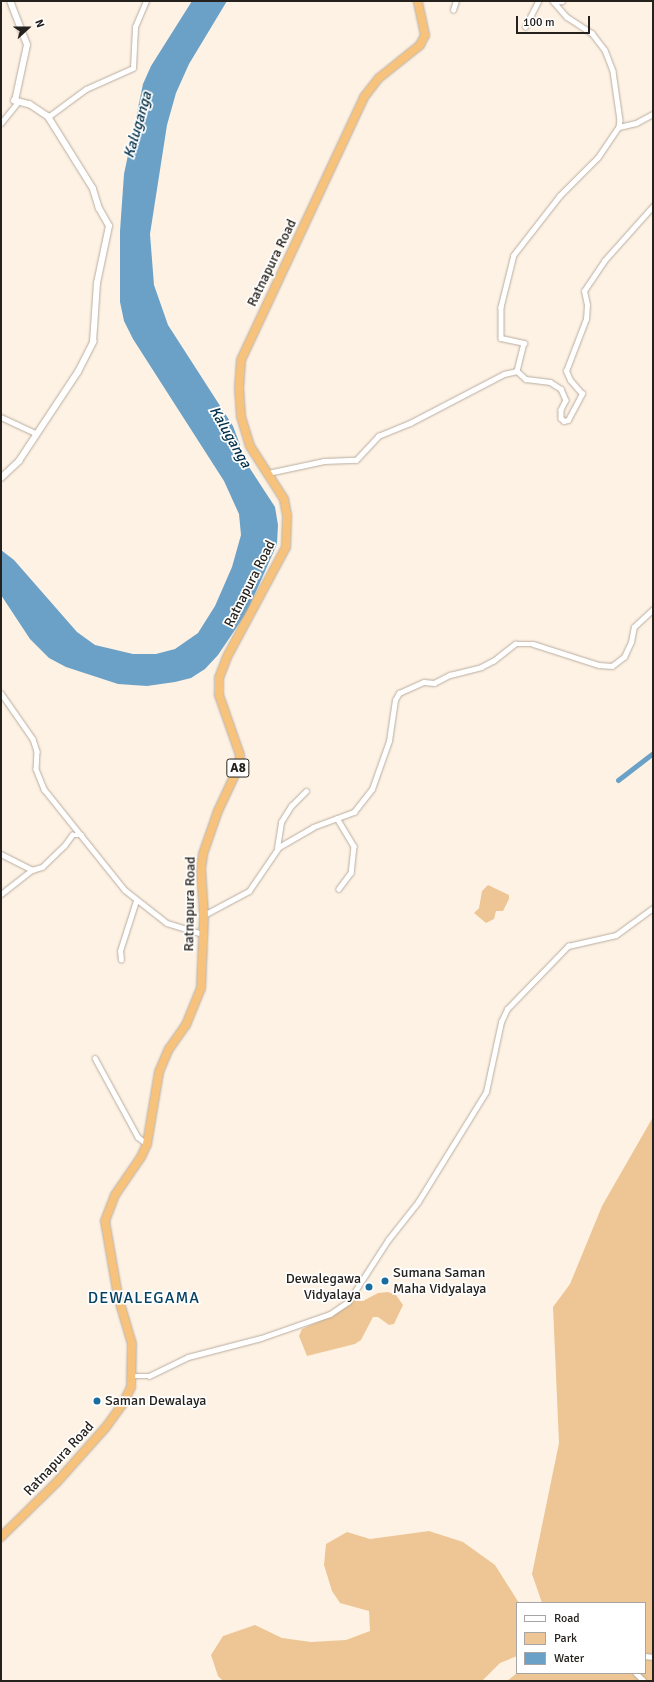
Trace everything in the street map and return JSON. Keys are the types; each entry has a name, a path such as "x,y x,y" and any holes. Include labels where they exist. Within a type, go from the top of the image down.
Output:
{"highway":[{"name":"Ratnapura Road","path":"1,1537 57,1482 106,1427 122,1405 131,1387 133,1376 132,1344 114,1276 105,1221 115,1195 141,1157 147,1144 159,1072 169,1048 186,1025 201,988 204,934 202,854 218,811 239,766 240,755 221,702 220,678 227,657 286,548 287,515 284,499 250,446 242,416 239,389 241,360 245,347 364,97 379,78 405,59 422,40 424,23 418,1"}],"street":[{"path":"1,478 19,461 36,432 78,372 93,342 97,283 109,226 99,209 93,189 48,117 30,105 15,100 27,45 10,1"},
{"path":"48,117 86,89 133,68 135,26 146,1"},
{"path":"452,10 456,1"},
{"path":"525,27 538,1"},
{"path":"553,2 562,1"},
{"path":"517,371 524,343 501,338 500,327 500,307 514,255 560,196 598,158 619,127 613,71 605,50 592,33 567,17 553,2"},
{"path":"1,123 18,102"},
{"path":"619,127 636,123 653,114"},
{"path":"517,371 526,379 550,382 561,389 566,400 561,418 568,420 582,394 570,380 566,371 586,319 587,305 584,291 604,261 653,206"},
{"path":"268,473 324,461 356,460 378,436 410,423 504,374 517,371"},
{"path":"1,417 36,432"},
{"path":"204,916 249,891 277,849 313,827 354,812 372,789 389,741 395,700 399,693 424,682 434,684 450,675 481,667 493,661 515,644 534,644 599,666 612,666 624,657 631,642 634,627 653,609"},
{"path":"1,693 33,739 37,751 36,769 44,789 136,901 167,923 204,934"},
{"path":"277,849 281,822 291,806 306,791"},
{"path":"337,818 354,846 351,873 339,889"},
{"path":"1,894 32,870 42,867 64,846 72,835 82,835"},
{"path":"1,854 32,870"},
{"path":"121,960 120,951 136,901"},
{"path":"133,1376 149,1376 188,1357 261,1338 330,1314 348,1302 388,1240 418,1202 486,1092 501,1022 507,1009 568,946 616,935 653,908"},
{"path":"96,1058 138,1137 147,1144"}],"green space":[{"path":"488,885 509,895 509,899 503,911 496,911 494,919 486,923 474,913 479,908 482,891"},
{"path":"653,1117 653,1681 507,1681 516,1674 646,1674 646,1602 542,1602 532,1574 559,1443 553,1307 570,1284 602,1206"},
{"path":"388,1292 396,1295 403,1305 394,1324 389,1325 378,1317 373,1317 361,1340 355,1344 307,1356 299,1336 302,1329 335,1314 355,1300 363,1301 378,1293"},
{"path":"429,1531 463,1542 495,1565 518,1602 516,1602 516,1656 500,1663 482,1681 223,1681 218,1676 211,1655 223,1636 255,1625 282,1638 311,1642 346,1640 370,1631 369,1611 340,1603 332,1591 324,1565 326,1544 347,1532 370,1539"}],"water":[{"name":"Kaluganga","path":"192,1 227,1 189,64 176,93 167,125 150,234 154,285 168,325 233,426 247,464 275,507 278,525 277,544 247,612 218,655 205,669 191,678 175,682 147,686 118,684 66,667 49,658 30,639 1,595 1,550 14,560 77,632 95,645 133,654 156,654 175,649 198,633 215,606 232,567 241,535 239,514 224,481 133,339 124,321 120,302 120,231 124,174 143,84 151,66"}],"waterway":[{"path":"618,780 653,753"}],"place":[{"name":"Sumana Saman Maha Vidyalaya","path":"385,1281"},
{"name":"Dewalegawa Vidyalaya","path":"369,1287"},
{"name":"Saman Dewalaya","path":"97,1401"}],"district":[{"name":"DEWALEGAMA","path":"144,1298"}]}
